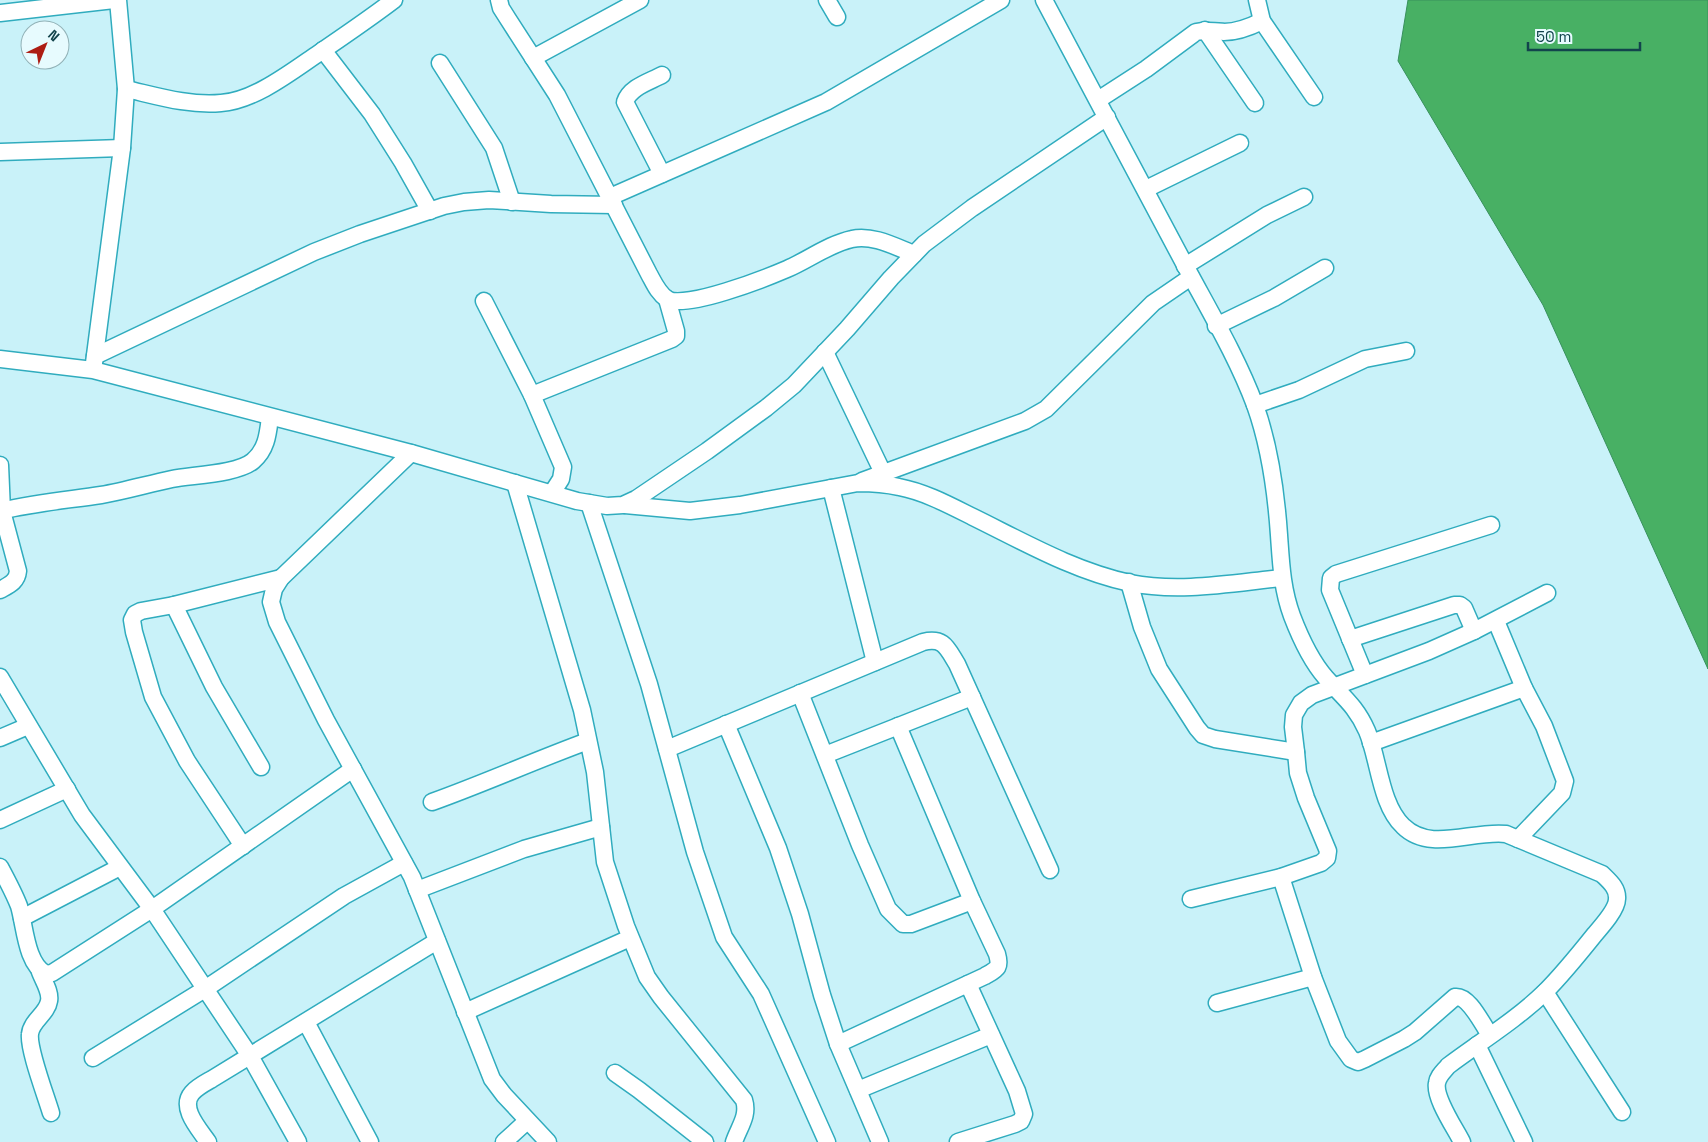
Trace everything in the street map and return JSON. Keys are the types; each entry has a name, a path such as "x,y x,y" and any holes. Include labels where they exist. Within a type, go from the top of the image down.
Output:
{"street":[{"path":"0,13 114,0"},
{"path":"94,363 122,148 126,89 118,0"},
{"path":"126,89 196,104 221,104 236,101 269,85 368,20 394,0"},
{"path":"499,0 501,8 557,95 658,291 667,299 676,302 689,301 728,291 786,269 854,238 866,238 886,243 914,254"},
{"path":"533,58 640,0"},
{"path":"827,0 838,17"},
{"path":"94,363 314,252 360,234 430,211 464,202 489,200 512,202 612,201 662,174 826,102 1000,0"},
{"path":"1044,0 1146,189 1254,405 1268,450 1274,479 1282,578 1292,617 1308,651 1326,678 1358,712 1371,743 1381,782 1399,823 1410,832 1423,838 1444,839 1492,833 1506,834 1602,874 1611,882 1617,892 1617,901 1605,922 1545,992 1448,1066 1440,1075 1436,1085 1439,1097 1462,1142"},
{"path":"1257,0 1262,21 1314,97"},
{"path":"1098,100 1146,69 1188,37 1205,30 1226,32 1240,30 1262,21"},
{"path":"1205,30 1255,103"},
{"path":"323,50 372,114 430,211"},
{"path":"440,63 494,148 512,202"},
{"path":"662,75 634,90 627,96 626,102 662,174"},
{"path":"623,505 636,500 766,408 794,385 846,330 890,278 924,244 972,208 1107,117"},
{"path":"1146,189 1240,143"},
{"path":"0,152 122,148"},
{"path":"0,359 94,363 270,416 552,493 607,506 623,505 690,511 740,505 858,483 1025,421 1046,409 1153,303 1188,272 1267,215 1304,197"},
{"path":"1216,326 1274,298 1325,268"},
{"path":"532,395 672,340 676,336 676,331 667,299"},
{"path":"484,301 532,395 563,467 561,479 552,493"},
{"path":"1254,405 1299,390 1365,359 1406,351"},
{"path":"825,352 883,473"},
{"path":"1,511 27,504 102,494 246,466 264,448 268,437 270,416"},
{"path":"411,453 280,578 271,602 277,622 326,720 417,890 492,1078 504,1095 548,1142"},
{"path":"0,465 1,511 18,571 18,577 13,583 0,590"},
{"path":"515,483 582,710 595,772 605,862 630,938 647,978 661,998 744,1100 747,1109 734,1142"},
{"path":"858,483 900,487 934,498 1046,554 1081,568 1129,582 1159,588 1282,578"},
{"path":"831,488 874,662"},
{"path":"589,502 649,684 695,852 724,937 761,994 827,1142"},
{"path":"1365,675 1330,590 1331,578 1336,574 1491,525"},
{"path":"243,846 187,761 153,697 132,620 135,614 140,611 174,605 280,578"},
{"path":"1129,582 1142,627 1159,669 1197,728 1204,735 1215,739 1296,752"},
{"path":"1191,899 1281,877 1321,863 1327,858 1328,851 1306,798 1298,773 1293,726 1294,715 1301,703 1335,686 1474,631 1547,593"},
{"path":"1350,639 1454,604 1464,608 1474,631"},
{"path":"174,605 214,687 261,768"},
{"path":"1496,621 1524,688 1544,726 1564,780 1562,793 1518,839"},
{"path":"667,749 923,642 933,640 940,642 947,648 957,664 1050,870"},
{"path":"0,677 82,814 152,909 250,1056 298,1142"},
{"path":"1371,743 1524,688"},
{"path":"800,693 884,900 896,918 903,924 912,924 972,901"},
{"path":"825,755 972,697"},
{"path":"726,724 778,848 800,914 822,995 838,1044 880,1142"},
{"path":"0,738 28,726"},
{"path":"838,1044 968,984 996,969 999,963 997,954 972,901 898,726"},
{"path":"432,802 470,789 537,759 588,741"},
{"path":"40,972 46,974 61,968 152,909 353,769"},
{"path":"0,820 67,789"},
{"path":"417,890 524,848 601,828"},
{"path":"93,1058 205,989 344,896 404,863"},
{"path":"22,918 120,866"},
{"path":"0,867 14,894 33,962 40,972 49,995 49,1002 33,1024 30,1034 30,1046 52,1113"},
{"path":"1281,877 1313,977 1338,1041 1351,1059 1358,1062 1365,1060 1415,1032 1455,997 1460,996 1467,1000 1524,1142"},
{"path":"465,1012 630,938"},
{"path":"208,1142 188,1109 188,1100 191,1094 437,941"},
{"path":"1217,1003 1313,977"},
{"path":"958,1142 1015,1124 1021,1120 1024,1114 968,984"},
{"path":"1545,992 1622,1112"},
{"path":"306,1022 370,1142"},
{"path":"858,1090 991,1034"},
{"path":"615,1073 705,1142"},
{"path":"504,1142 527,1121"}],"shaded area":[{"path":"1408,0 1708,0 1708,669 1543,305 1398,61"}]}
